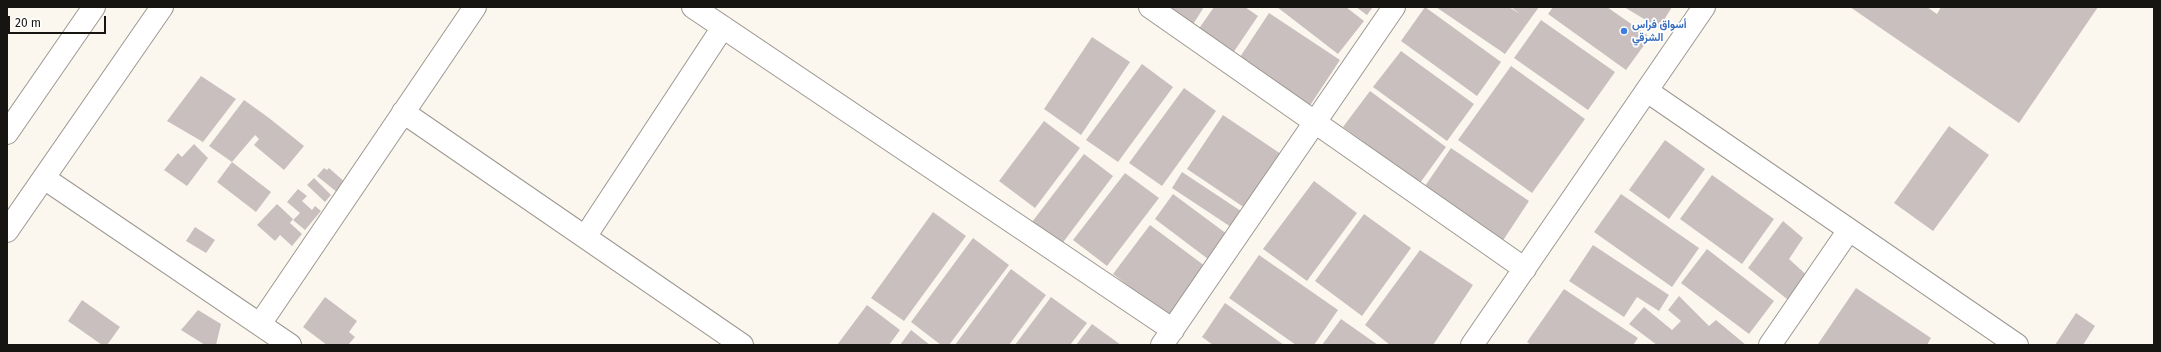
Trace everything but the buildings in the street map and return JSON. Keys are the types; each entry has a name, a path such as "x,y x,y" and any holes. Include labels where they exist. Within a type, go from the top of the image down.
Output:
{"street":[{"path":"8,131 94,7"},
{"path":"7,231 162,7"},
{"path":"260,324 402,112 475,7"},
{"path":"693,7 1168,337 1394,7"},
{"path":"1150,7 1236,66 1314,124 1524,269"},
{"path":"1472,345 1704,7"},
{"path":"585,237 723,27"},
{"path":"1647,91 2017,345"},
{"path":"402,112 742,345"},
{"path":"44,178 290,345"},
{"path":"1770,345 1849,230"}],"place":[{"name":"أسواق فراس الشرقي","path":"1624,31"}]}
